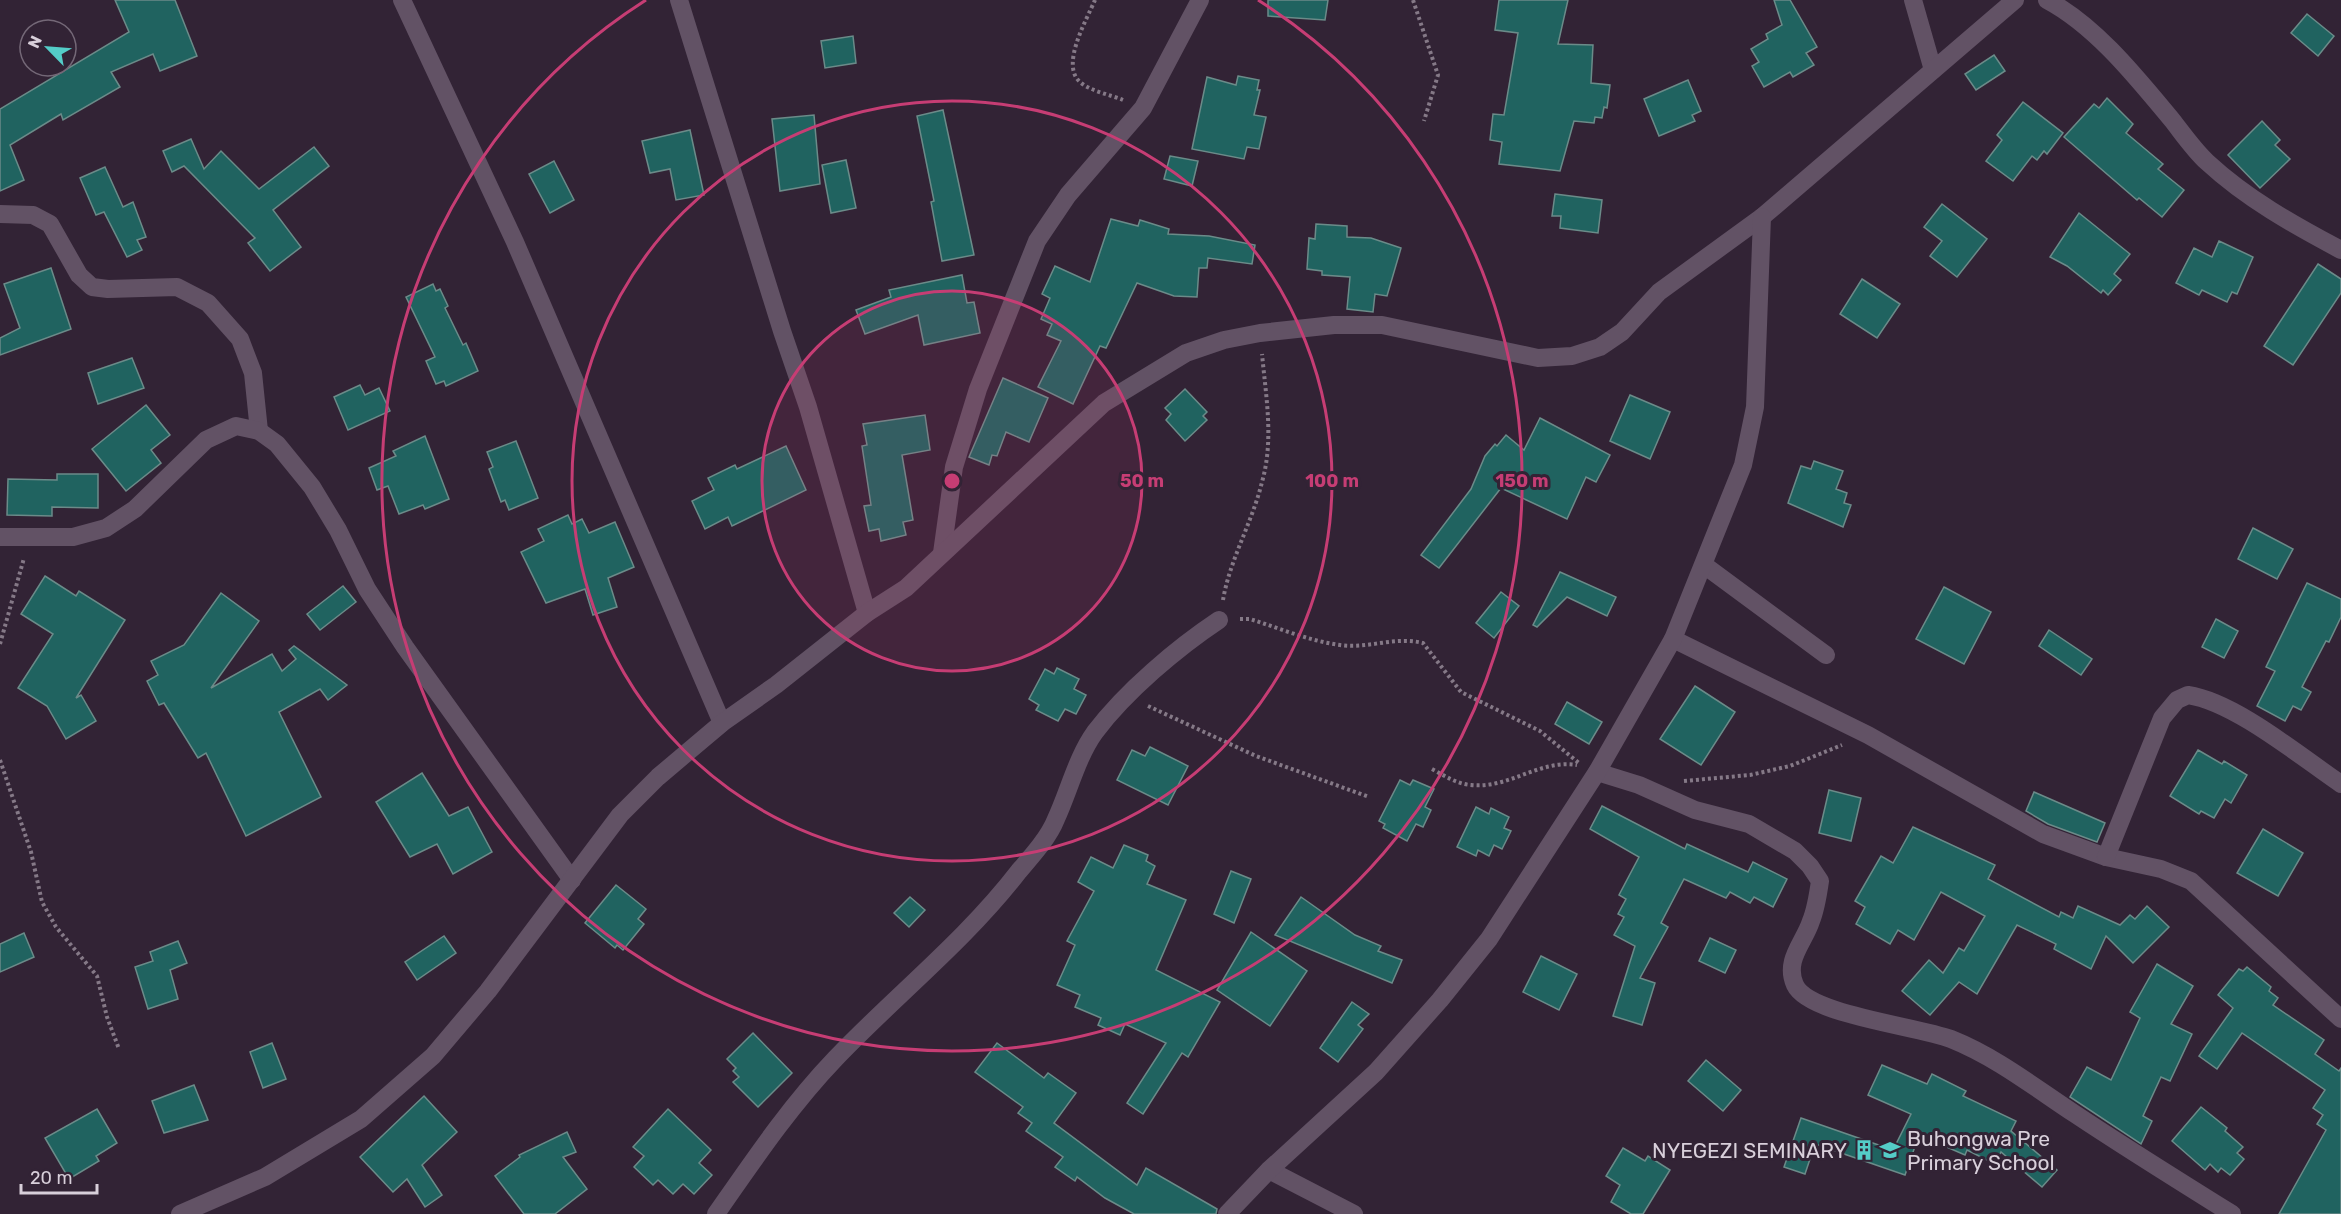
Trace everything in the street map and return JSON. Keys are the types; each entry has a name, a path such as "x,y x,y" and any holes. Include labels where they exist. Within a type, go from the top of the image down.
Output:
{"street":[{"path":"402,0 515,242 722,723"},
{"path":"679,0 778,320 815,429 867,613"},
{"path":"942,553 954,467 974,400 1037,241 1068,195 1143,108 1200,0"},
{"path":"1913,0 1933,70"},
{"path":"180,1214 266,1178 361,1119 433,1056 488,991 620,815 658,777 722,723 776,685 867,613 906,588 1104,403 1186,354 1224,339 1260,333 1334,325 1382,325 1538,358 1572,356 1600,346 1622,332 1659,292 1762,218 2015,0"},
{"path":"2047,0 2061,8 2096,37 2147,90 2206,161 2259,203 2341,250"},
{"path":"0,214 33,215 50,224 79,275 92,286 108,289 177,287 208,303 240,339 253,373 259,431"},
{"path":"1227,1214 1269,1170 1376,1072 1440,1000 1489,939 1597,772 1673,639 1743,465 1755,408 1762,218"},
{"path":"0,537 30,539 73,537 106,528 135,509 206,440 236,426 259,431 277,444 312,487 338,530 367,589 405,647 572,880"},
{"path":"1704,565 1827,655"},
{"path":"716,1214 780,1125 833,1060 960,936 1018,873 1055,822 1074,773 1095,733 1128,696 1192,638 1219,620"},
{"path":"1673,639 1868,735 2043,834 2106,857 2161,869 2191,881 2341,1019"},
{"path":"2106,857 2162,718 2177,700 2188,695 2215,702 2341,784"},
{"path":"1597,772 1638,785 1695,810 1749,824 1781,842 1810,866 1820,881 1811,923 1796,948 1792,964 1796,986 1804,997 1830,1009 1950,1039 2000,1062 2076,1114 2232,1214"},
{"path":"1269,1170 1354,1214"}],"path":[{"path":"1095,0 1072,58 1073,71 1080,82 1143,108"},
{"path":"1413,0 1438,75 1424,121"},
{"path":"1260,333 1270,440 1262,483 1227,577 1219,620 1250,619 1314,640 1340,645 1366,646 1392,640 1423,643 1461,692 1540,731 1583,766 1564,763 1548,765 1486,785 1456,782 1432,769"},
{"path":"0,644 30,539"},
{"path":"1128,696 1256,756 1369,797"},
{"path":"1638,785 1750,775 1790,765 1868,735"},
{"path":"0,760 31,852 42,902 56,927 97,976 107,1017 119,1049"}],"building":[{"path":"115,0 175,0 197,56 160,71 153,54 111,72 120,87 63,120 61,114 10,145 24,180 0,191 0,109 52,78 78,78 78,62 129,32"},
{"path":"1268,0 1328,0 1325,20 1268,16"},
{"path":"1499,0 1568,0 1558,44 1593,45 1591,83 1610,85 1607,108 1604,107 1602,118 1595,117 1594,123 1574,121 1560,171 1499,164 1502,142 1490,140 1493,114 1504,115 1518,33 1495,30"},
{"path":"1774,0 1790,0 1817,47 1806,53 1814,65 1793,77 1790,72 1764,87 1752,66 1759,62 1751,49 1768,39 1766,34 1782,25"},
{"path":"2307,14 2334,36 2318,56 2291,33"},
{"path":"853,36 856,63 825,68 821,41"},
{"path":"1994,55 2005,71 1976,90 1965,74"},
{"path":"1238,76 1259,80 1257,90 1260,90 1254,115 1266,117 1259,149 1247,147 1244,159 1192,149 1207,77 1236,85"},
{"path":"1688,80 1701,111 1692,115 1695,121 1659,136 1644,99"},
{"path":"2107,98 2133,124 2126,133 2163,164 2158,169 2184,190 2162,217 2139,198 2137,200 2064,137 2094,104 2099,108"},
{"path":"2023,102 2063,133 2047,154 2044,151 2037,160 2032,156 2013,181 1986,161 2002,140 1997,135"},
{"path":"943,110 974,255 942,261 931,202 934,201 917,116"},
{"path":"814,115 820,184 780,191 772,119"},
{"path":"2262,121 2280,140 2275,145 2290,159 2260,188 2228,155"},
{"path":"690,130 704,195 676,200 670,169 650,173 642,141"},
{"path":"191,139 204,169 221,151 259,189 314,147 329,166 273,210 301,247 270,271 248,243 255,238 184,166 172,172 163,151"},
{"path":"1170,156 1198,161 1192,186 1164,179"},
{"path":"846,160 856,208 831,213 822,165"},
{"path":"554,161 574,200 550,213 529,174"},
{"path":"105,167 123,207 133,202 146,237 137,240 142,250 127,257 104,212 96,215 80,178"},
{"path":"1555,194 1602,200 1598,233 1560,228 1561,216 1552,216"},
{"path":"1942,204 1987,239 1957,277 1930,256 1942,241 1924,227"},
{"path":"2079,213 2130,254 2114,274 2121,280 2108,295 2103,290 2101,293 2067,266 2050,257"},
{"path":"1111,219 1138,226 1140,220 1169,229 1168,234 1209,236 1255,245 1252,264 1208,258 1207,268 1199,268 1197,297 1174,296 1137,283 1106,348 1100,346 1073,404 1038,387 1061,341 1047,335 1052,324 1041,319 1050,298 1042,294 1055,266 1090,282"},
{"path":"1316,224 1347,226 1347,237 1371,238 1401,248 1387,296 1375,294 1373,312 1347,309 1350,277 1322,275 1322,271 1307,269 1309,238 1315,239"},
{"path":"2219,241 2253,257 2237,294 2232,292 2227,302 2202,290 2199,295 2176,283 2194,248 2212,257"},
{"path":"2318,264 2341,279 2341,293 2293,365 2264,346"},
{"path":"51,268 71,329 0,355 0,338 20,328 4,284"},
{"path":"962,275 967,303 974,302 980,333 924,345 918,315 865,334 856,310 891,297 889,290"},
{"path":"1862,279 1900,304 1877,338 1840,314"},
{"path":"433,284 436,291 440,289 448,306 445,308 463,345 466,343 478,371 446,386 444,381 436,384 426,361 435,357 406,297"},
{"path":"132,358 144,388 98,404 88,373"},
{"path":"1003,378 1048,398 1029,442 1006,432 997,456 992,455 989,465 969,457"},
{"path":"360,385 365,395 379,388 390,411 348,430 334,397"},
{"path":"1185,389 1207,412 1203,416 1207,420 1185,441 1166,420 1171,414 1165,408"},
{"path":"1630,395 1670,412 1650,459 1610,441"},
{"path":"146,405 170,435 151,450 161,463 126,491 92,449"},
{"path":"925,415 930,450 902,455 913,520 903,522 906,535 881,541 879,529 869,531 864,506 871,505 862,446 867,445 863,424"},
{"path":"1540,418 1610,455 1596,482 1586,477 1567,519 1501,488 1439,568 1421,555 1471,489 1485,456 1495,444 1497,446 1506,435 1524,450"},
{"path":"425,436 449,499 425,509 423,505 399,514 388,486 377,490 369,468 396,456 393,451"},
{"path":"516,441 538,498 509,510 505,500 501,502 489,469 493,467 487,452"},
{"path":"786,446 806,490 732,526 728,517 705,529 692,501 714,490 708,478 735,465 737,469"},
{"path":"1814,461 1843,471 1836,489 1847,493 1844,503 1851,505 1843,527 1788,503 1801,466 1811,469"},
{"path":"57,474 98,474 98,508 52,507 52,516 7,515 8,479 57,480"},
{"path":"568,515 572,524 582,519 589,533 615,522 634,567 608,578 617,607 593,615 585,589 546,603 521,552 544,541 538,529"},
{"path":"2253,528 2293,549 2277,579 2238,559"},
{"path":"1560,572 1616,597 1607,616 1567,597 1537,627 1533,625"},
{"path":"45,576 76,596 79,591 125,620 76,698 81,695 96,721 66,739 47,706 18,688 53,634 21,614"},
{"path":"2307,583 2341,599 2341,617 2302,687 2311,692 2301,710 2293,706 2285,721 2257,706 2275,671 2266,667"},
{"path":"343,586 356,602 320,630 307,614"},
{"path":"1944,587 1991,612 1964,664 1916,639"},
{"path":"1501,592 1519,606 1494,638 1476,623"},
{"path":"221,593 259,621 211,688 272,654 282,671 296,659 289,650 294,646 347,685 328,700 320,689 279,712 321,797 246,836 206,753 198,758 164,703 159,705 147,681 158,675 151,661 184,645"},
{"path":"2216,619 2238,631 2224,658 2202,647"},
{"path":"2049,630 2092,659 2081,675 2039,646"},
{"path":"1057,668 1079,679 1074,689 1086,695 1076,714 1065,709 1058,721 1036,710 1039,705 1029,699 1045,669 1054,674"},
{"path":"1695,686 1735,712 1701,765 1660,739"},
{"path":"1567,702 1602,722 1589,744 1555,724"},
{"path":"1150,747 1188,766 1168,805 1117,780 1132,750 1145,756"},
{"path":"2198,750 2222,764 2224,761 2247,775 2231,803 2225,799 2214,818 2201,811 2199,814 2170,796"},
{"path":"422,773 449,816 468,807 492,852 453,874 437,844 410,857 376,802"},
{"path":"1400,780 1410,785 1413,780 1434,789 1425,807 1431,810 1423,827 1416,824 1407,841 1383,828 1385,824 1379,821"},
{"path":"1829,790 1861,798 1851,841 1819,833"},
{"path":"2034,792 2105,823 2097,842 2048,824 2026,811"},
{"path":"1602,806 1685,849 1687,844 1748,872 1753,862 1787,879 1773,907 1754,897 1750,903 1730,892 1726,898 1684,879 1661,923 1668,927 1640,978 1655,983 1642,1025 1613,1016 1635,946 1614,935 1624,917 1618,914 1626,899 1619,895 1639,857 1590,829"},
{"path":"1476,807 1489,814 1491,808 1509,817 1504,828 1511,831 1502,849 1494,845 1489,856 1478,850 1476,856 1457,847"},
{"path":"1913,827 1995,865 1988,879 2059,917 2061,912 2073,918 2078,906 2120,925 2130,915 2135,919 2147,906 2169,927 2133,963 2106,936 2091,969 2054,949 2056,944 2017,925 1977,994 1959,982 1930,1015 1902,991 1929,960 1943,973 1959,948 1964,951 1985,916 1941,892 1914,940 1898,930 1890,944 1856,924 1865,907 1855,901 1881,856 1893,863"},
{"path":"2263,829 2303,853 2278,896 2237,873"},
{"path":"1124,845 1148,855 1146,861 1155,866 1147,884 1186,900 1156,970 1220,1002 1188,1057 1182,1053 1143,1114 1127,1103 1166,1043 1125,1024 1120,1035 1098,1025 1101,1018 1075,1007 1080,995 1057,985 1075,945 1067,941 1094,891 1078,882 1091,857 1113,868"},
{"path":"1231,871 1251,879 1234,923 1214,914"},
{"path":"616,885 646,909 638,919 644,924 623,950 617,945 615,948 585,923"},
{"path":"910,897 925,910 909,927 894,913"},
{"path":"1301,897 1355,935 1381,946 1378,951 1402,960 1392,983 1275,935"},
{"path":"1251,932 1307,971 1270,1026 1217,990"},
{"path":"24,933 34,957 0,972 0,944"},
{"path":"444,936 456,953 417,980 405,962"},
{"path":"1710,938 1736,950 1725,973 1699,961"},
{"path":"178,941 187,963 170,970 178,999 148,1009 135,967 153,961 150,952"},
{"path":"1541,956 1577,974 1559,1010 1523,992"},
{"path":"2157,964 2193,986 2171,1024 2192,1034 2170,1081 2161,1077 2143,1116 2152,1121 2141,1144 2070,1097 2087,1067 2111,1080 2140,1018 2130,1012"},
{"path":"2247,967 2271,987 2269,991 2278,998 2273,1005 2324,1040 2315,1054 2339,1071 2341,1068 2341,1214 2279,1214 2326,1130 2317,1124 2323,1115 2313,1108 2325,1090 2242,1033 2217,1069 2199,1056 2233,1008 2218,995 2239,969 2243,971"},
{"path":"1352,1002 1369,1014 1358,1025 1363,1029 1338,1062 1320,1048"},
{"path":"753,1033 792,1073 758,1107 733,1082 739,1077 733,1071 736,1068 727,1059"},
{"path":"272,1043 286,1079 263,1088 250,1052"},
{"path":"997,1043 1044,1078 1048,1073 1076,1093 1054,1123 1137,1185 1146,1168 1217,1209 1216,1214 1134,1214 1105,1198 1077,1177 1075,1181 1055,1167 1063,1157 1026,1131 1032,1123 1018,1113 1023,1107 975,1072"},
{"path":"1706,1060 1741,1090 1723,1111 1688,1081"},
{"path":"1882,1065 1927,1084 1932,1074 1966,1091 1963,1096 2016,1121 2011,1131 2057,1170 2042,1187 2001,1152 1995,1164 1967,1150 1965,1155 1919,1135 1905,1175 1815,1144 1805,1174 1784,1167 1801,1118 1893,1150 1911,1114 1868,1095"},
{"path":"194,1085 208,1120 164,1133 152,1101"},
{"path":"424,1096 457,1132 422,1165 442,1195 425,1207 407,1179 393,1192 360,1157"},
{"path":"2201,1107 2227,1128 2225,1131 2243,1147 2237,1153 2244,1159 2230,1175 2221,1168 2218,1172 2210,1164 2205,1170 2172,1141"},
{"path":"97,1109 117,1143 96,1156 99,1161 69,1179 45,1138"},
{"path":"668,1109 711,1150 699,1163 712,1175 694,1194 683,1184 673,1194 658,1180 653,1185 634,1167 644,1156 633,1147"},
{"path":"567,1132 576,1152 563,1157 587,1189 555,1214 524,1214 495,1176 520,1157 519,1155"},
{"path":"1623,1148 1645,1161 1648,1156 1670,1170 1643,1214 1631,1214 1611,1202 1620,1185 1606,1176"}],"place":[{"name":"NYEGEZI SEMINARY","path":"1864,1150"},
{"name":"Buhongwa Pre Primary School","path":"1890,1150"}]}
